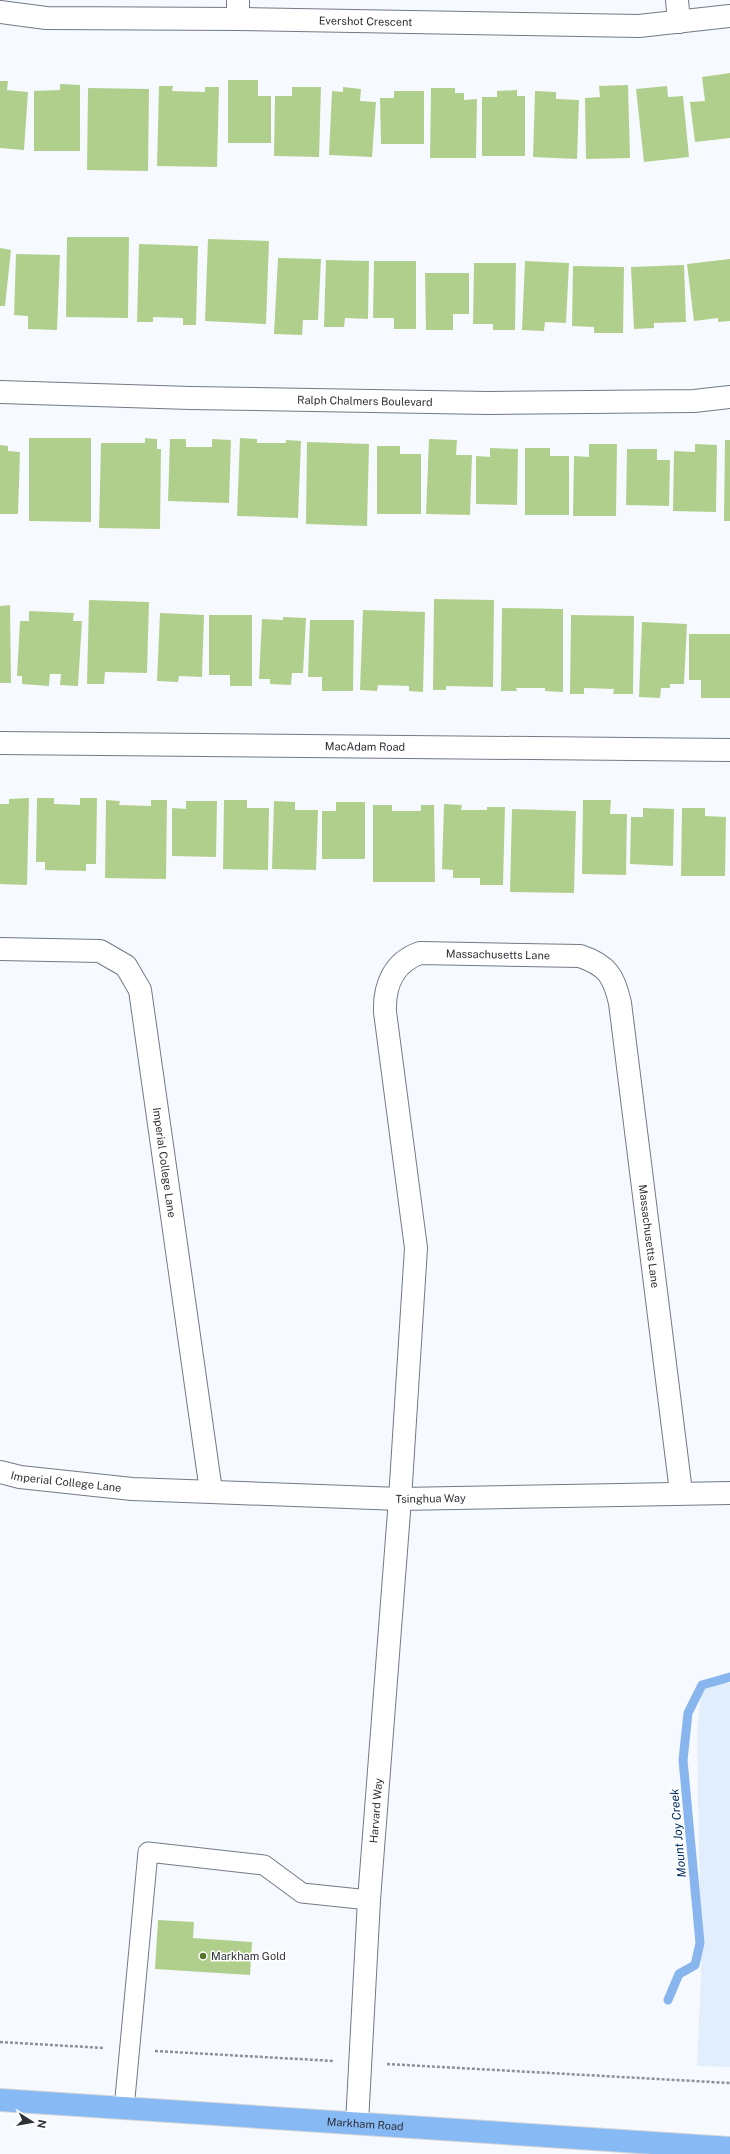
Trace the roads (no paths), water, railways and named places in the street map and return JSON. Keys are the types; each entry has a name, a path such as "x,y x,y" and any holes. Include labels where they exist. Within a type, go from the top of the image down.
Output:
{"main road":[{"name":"Markham Road","path":"0,2100 730,2148"}],"street":[{"path":"677,0 679,22"},
{"name":"Evershot Crescent","path":"0,12 46,18 238,10 639,26 730,16"},
{"name":"Ralph Chalmers Boulevard","path":"0,392 190,398 488,403 694,401 730,397"},
{"name":"MacAdam Road","path":"0,743 730,750"},
{"name":"Imperial College Lane","path":"0,949 100,951 126,966 140,990 211,1491"},
{"name":"Massachusetts Lane","path":"400,1499 416,1248 384,997 390,981 398,968 407,958 420,952 580,956 594,960 612,977 620,1003 681,1492"},
{"name":"Imperial College Lane","path":"0,1472 20,1477 132,1489"},
{"name":"Tsinghua Way","path":"132,1489 400,1499 681,1492 730,1493"},
{"name":"Harvard Way","path":"357,2123 369,1900 400,1499"}],"lane":[{"path":"124,2109 148,1852 264,1865 302,1893 369,1900"}],"waterway":[{"name":"Mount Joy Creek","path":"668,2000 679,1974 695,1965 700,1943 683,1760 688,1713 702,1685 730,1677"}],"place":[{"name":"Markham Gold","path":"203,1956"}]}
